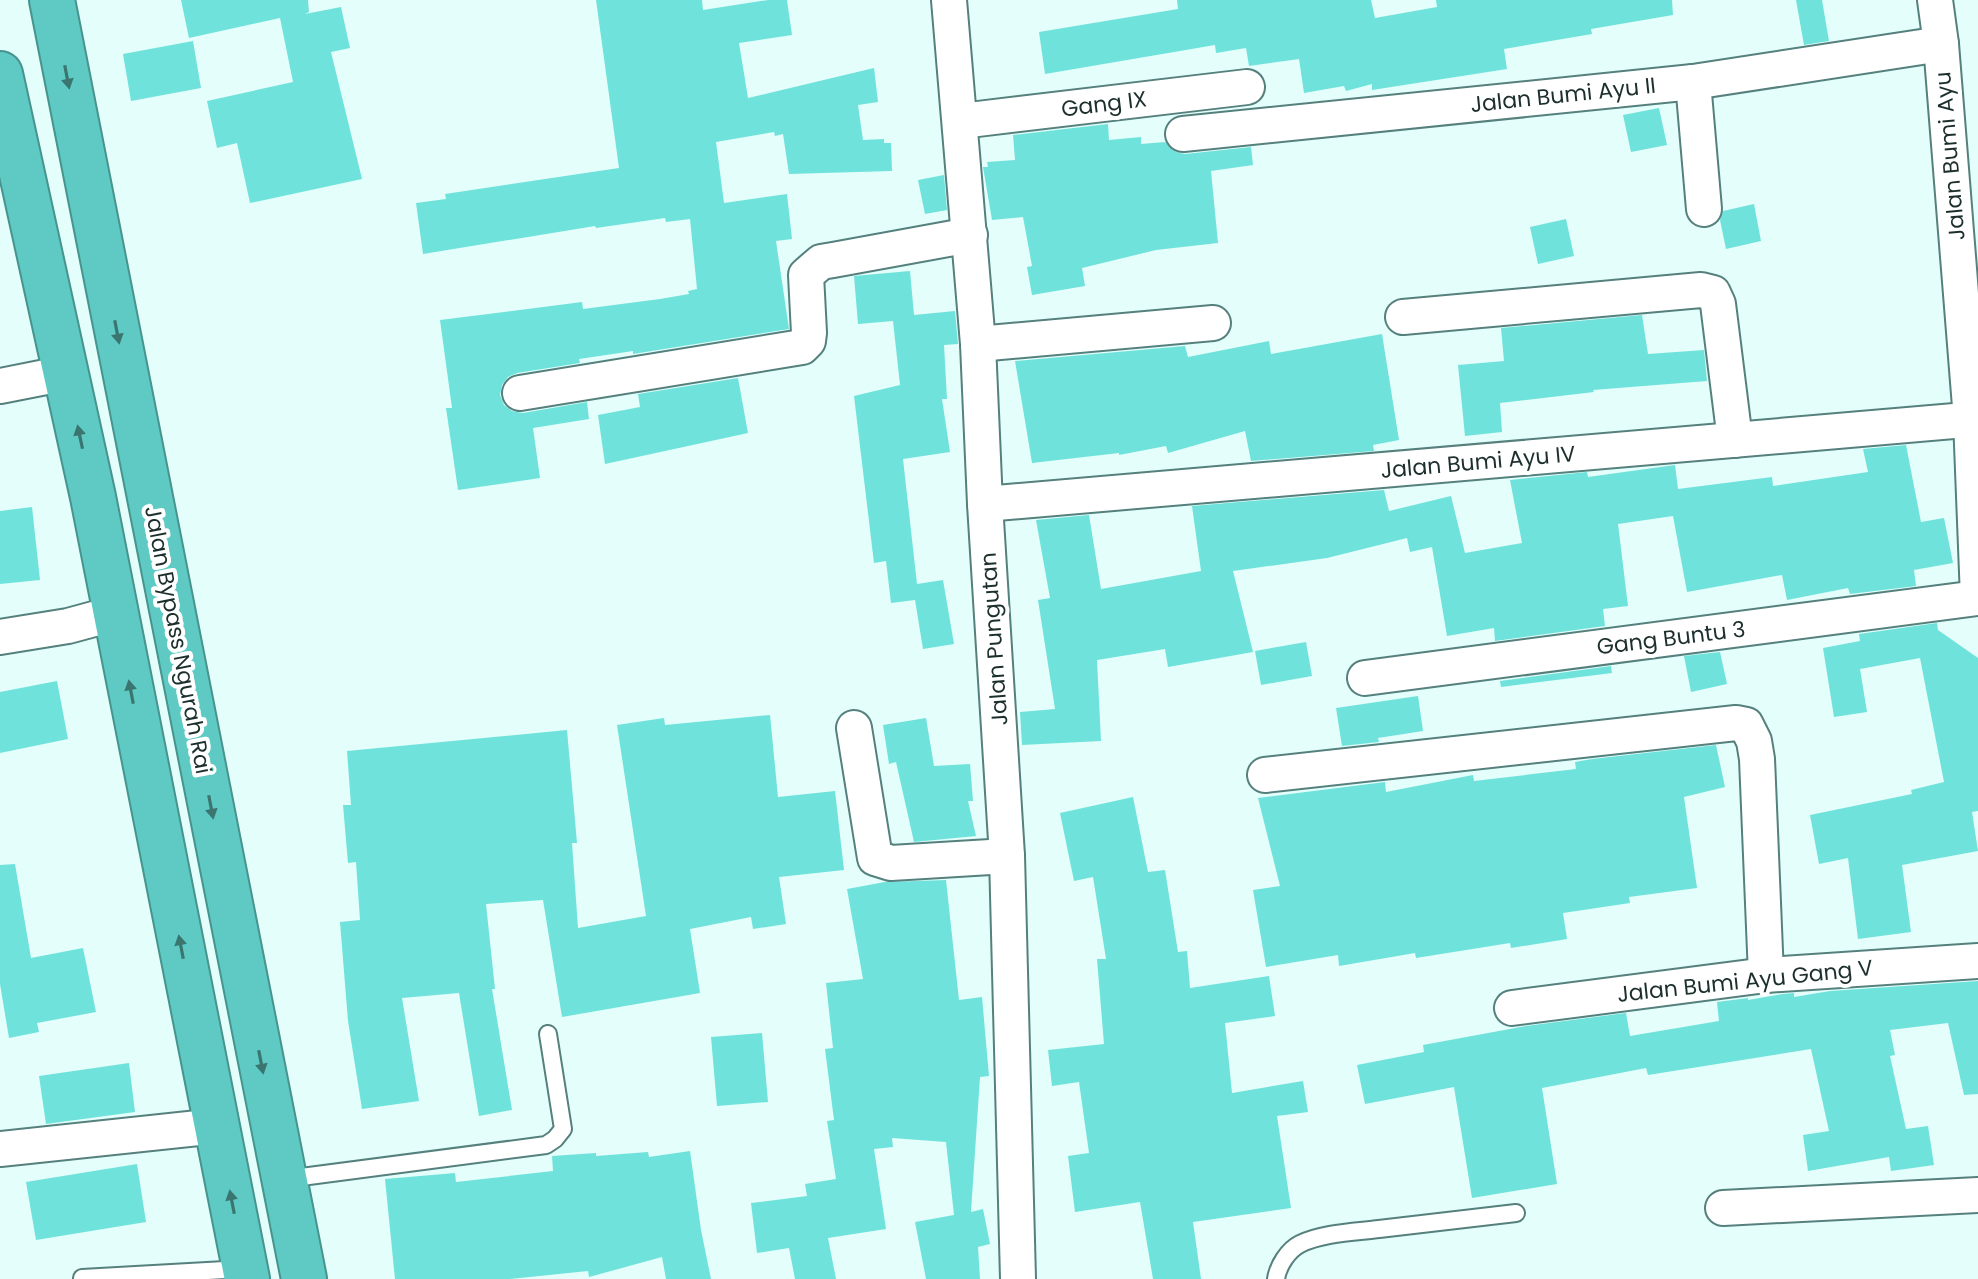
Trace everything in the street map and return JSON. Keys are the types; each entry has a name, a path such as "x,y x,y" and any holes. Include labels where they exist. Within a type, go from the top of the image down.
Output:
{"highway":[{"name":"Jalan Bypass Ngurah Rai","path":"52,0 304,1279"},
{"path":"0,74 116,613 246,1274"}],"street":[{"path":"949,0 963,0"},
{"name":"Jalan Pungutan","path":"949,0 978,344 1007,856 1018,1279"},
{"name":"Jalan Bumi Ayu","path":"1935,0 1975,419 1977,598"},
{"name":"Jalan Bumi Ayu II","path":"1183,134 1693,82 1941,44"},
{"path":"1693,82 1704,209"},
{"name":"Gang IX","path":"961,121 1247,87"},
{"path":"520,393 802,347 808,341 809,333 806,275 815,266 970,235"},
{"path":"1403,317 1701,290 1713,293 1718,304 1735,440"},
{"path":"978,344 1213,323"},
{"path":"0,386 66,373"},
{"name":"Jalan Bumi Ayu IV","path":"985,504 1975,419"},
{"name":"Gang Buntu 3","path":"1365,678 1977,598"},
{"path":"0,637 68,626 116,613"},
{"path":"1265,775 1736,723 1746,725 1754,741 1757,759 1766,975"},
{"path":"854,728 875,858 891,863 1007,856"},
{"name":"Jalan Bumi Ayu Gang V","path":"1512,1008 1766,975 1978,961"},
{"path":"0,1149 217,1126"},
{"path":"1723,1208 1978,1195"}],"lane":[{"path":"284,1179 546,1145 563,1129 548,1034"},
{"path":"1276,1279 1277,1270 1298,1245 1317,1239 1516,1213"},
{"path":"82,1278 246,1274"}],"building":[{"path":"181,0 308,0 309,12 305,14 341,7 350,48 331,52 362,179 250,203 237,143 217,148 207,101 293,82 280,18 189,38"},
{"path":"596,0 702,0 703,10 787,0 792,35 739,43 748,98 874,68 878,102 858,105 863,140 884,139 884,143 891,143 892,171 789,174 783,134 775,136 774,132 716,142 724,203 787,194 792,239 776,241 789,329 633,354 633,351 579,359 580,363 508,377 500,395 504,405 512,411 523,413 587,402 589,419 533,428 540,478 458,490 446,408 452,408 440,320 582,302 583,309 689,294 688,291 697,289 690,219 666,222 665,218 595,226 423,254 416,203 446,199 445,194 619,168"},
{"path":"1177,0 1371,0 1375,18 1437,7 1436,0 1672,0 1673,15 1591,29 1592,34 1504,49 1507,69 1372,90 1372,84 1346,91 1344,86 1304,93 1299,59 1249,66 1246,48 1216,53 1215,45 1045,74 1039,32 1178,9"},
{"path":"1796,0 1822,0 1829,41 1804,45"},
{"path":"193,41 201,88 131,101 123,54"},
{"path":"1659,108 1667,145 1631,152 1623,115"},
{"path":"1108,124 1109,140 1141,137 1141,144 1165,142 1176,152 1185,154 1251,147 1253,165 1211,171 1218,243 1156,250 1082,268 1085,286 1032,295 1027,267 1032,266 1023,217 992,220 983,167 988,167 987,162 1015,160 1013,135"},
{"path":"944,175 947,210 925,214 918,180"},
{"path":"1754,204 1761,241 1726,249 1720,220 1723,211"},
{"path":"1566,219 1574,256 1538,264 1530,227"},
{"path":"910,271 914,315 955,311 958,344 944,345 947,399 942,399 950,452 903,459 917,584 943,580 954,644 923,649 915,600 891,603 886,561 874,563 854,396 900,385 893,321 858,324 854,276"},
{"path":"1642,315 1648,354 1704,350 1707,381 1593,390 1500,403 1502,432 1465,436 1458,365 1504,361 1501,328"},
{"path":"1382,334 1399,440 1373,445 1374,451 1251,461 1245,431 1168,453 1166,446 1119,455 1032,463 1015,361 1185,346 1188,357 1269,341 1271,354"},
{"path":"738,378 748,433 605,464 598,415 640,407 638,394"},
{"path":"1906,445 1921,522 1944,518 1953,563 1914,570 1916,586 1850,594 1848,588 1787,600 1782,575 1687,592 1673,516 1618,524 1628,606 1603,609 1605,626 1495,641 1494,628 1447,636 1432,547 1410,552 1407,538 1327,558 1233,571 1253,652 1168,667 1165,649 1097,660 1101,741 1022,745 1020,712 1055,709 1038,600 1050,598 1036,520 1089,515 1101,589 1201,571 1192,506 1384,490 1389,511 1451,496 1465,553 1522,543 1510,480 1587,472 1588,477 1675,465 1678,489 1772,477 1773,486 1868,472 1863,449"},
{"path":"32,507 40,580 0,584 0,511"},
{"path":"1937,623 1938,630 1978,658 1978,811 1972,812 1978,851 1902,865 1911,932 1858,939 1848,858 1819,864 1810,815 1912,794 1911,790 1944,782 1920,658 1860,669 1867,712 1834,717 1823,648 1860,641 1859,634"},
{"path":"1306,642 1312,676 1261,685 1255,651"},
{"path":"1720,652 1727,684 1691,692 1684,656"},
{"path":"1611,666 1612,673 1501,687 1500,681"},
{"path":"57,681 68,739 0,753 0,692"},
{"path":"1418,696 1423,731 1378,738 1379,742 1342,746 1336,708"},
{"path":"770,715 778,797 835,791 844,870 779,877 786,924 753,929 751,917 690,929 700,993 562,1017 543,900 486,904 495,989 492,989 512,1110 479,1116 459,993 402,998 419,1101 362,1109 348,1021 340,922 360,920 356,862 348,863 343,805 351,805 347,751 567,730 577,843 572,843 578,928 646,916 617,725 664,718 665,725"},
{"path":"926,718 934,766 970,764 973,801 968,801 976,836 914,842 896,762 889,764 883,725"},
{"path":"1716,745 1725,787 1684,797 1697,888 1629,897 1630,903 1563,913 1567,939 1511,948 1510,943 1416,958 1415,953 1339,966 1338,955 1266,967 1253,890 1280,886 1258,798 1385,782 1386,792 1473,775 1474,781 1576,769 1575,762 1592,759"},
{"path":"1133,797 1148,872 1165,870 1178,952 1187,951 1190,988 1269,976 1275,1016 1225,1023 1232,1093 1303,1081 1308,1112 1277,1116 1291,1208 1193,1222 1201,1279 1153,1279 1140,1202 1075,1212 1068,1156 1089,1153 1079,1082 1052,1086 1048,1050 1104,1044 1097,959 1106,959 1093,877 1074,881 1060,813"},
{"path":"15,864 31,958 83,948 96,1012 37,1023 39,1032 9,1038 0,984 0,865"},
{"path":"946,880 959,1000 982,997 989,1076 980,1077 971,1212 983,1209 990,1244 978,1247 980,1279 926,1279 915,1222 954,1215 946,1142 892,1138 893,1147 874,1149 886,1229 828,1238 836,1279 795,1279 789,1248 757,1253 751,1203 807,1196 805,1184 836,1179 827,1121 834,1120 825,1049 833,1048 826,983 863,979 847,889 885,882"},
{"path":"1978,981 1978,1094 1964,1095 1948,1023 1890,1030 1895,1055 1890,1056 1906,1129 1928,1126 1934,1165 1891,1171 1889,1157 1808,1171 1803,1135 1829,1131 1811,1049 1648,1075 1646,1068 1542,1088 1557,1184 1472,1198 1454,1087 1365,1104 1357,1065 1424,1052 1423,1045 1526,1026 1626,1013 1630,1036 1719,1021 1717,1002 1794,993 1794,997 1830,991"},
{"path":"762,1033 768,1102 717,1106 711,1037"},
{"path":"129,1063 135,1112 46,1124 39,1076"},
{"path":"690,1151 711,1279 666,1279 662,1257 589,1277 588,1271 510,1279 395,1279 385,1179 455,1173 456,1182 553,1171 552,1156 648,1152 649,1157"},
{"path":"137,1164 146,1222 36,1240 26,1182"}]}
